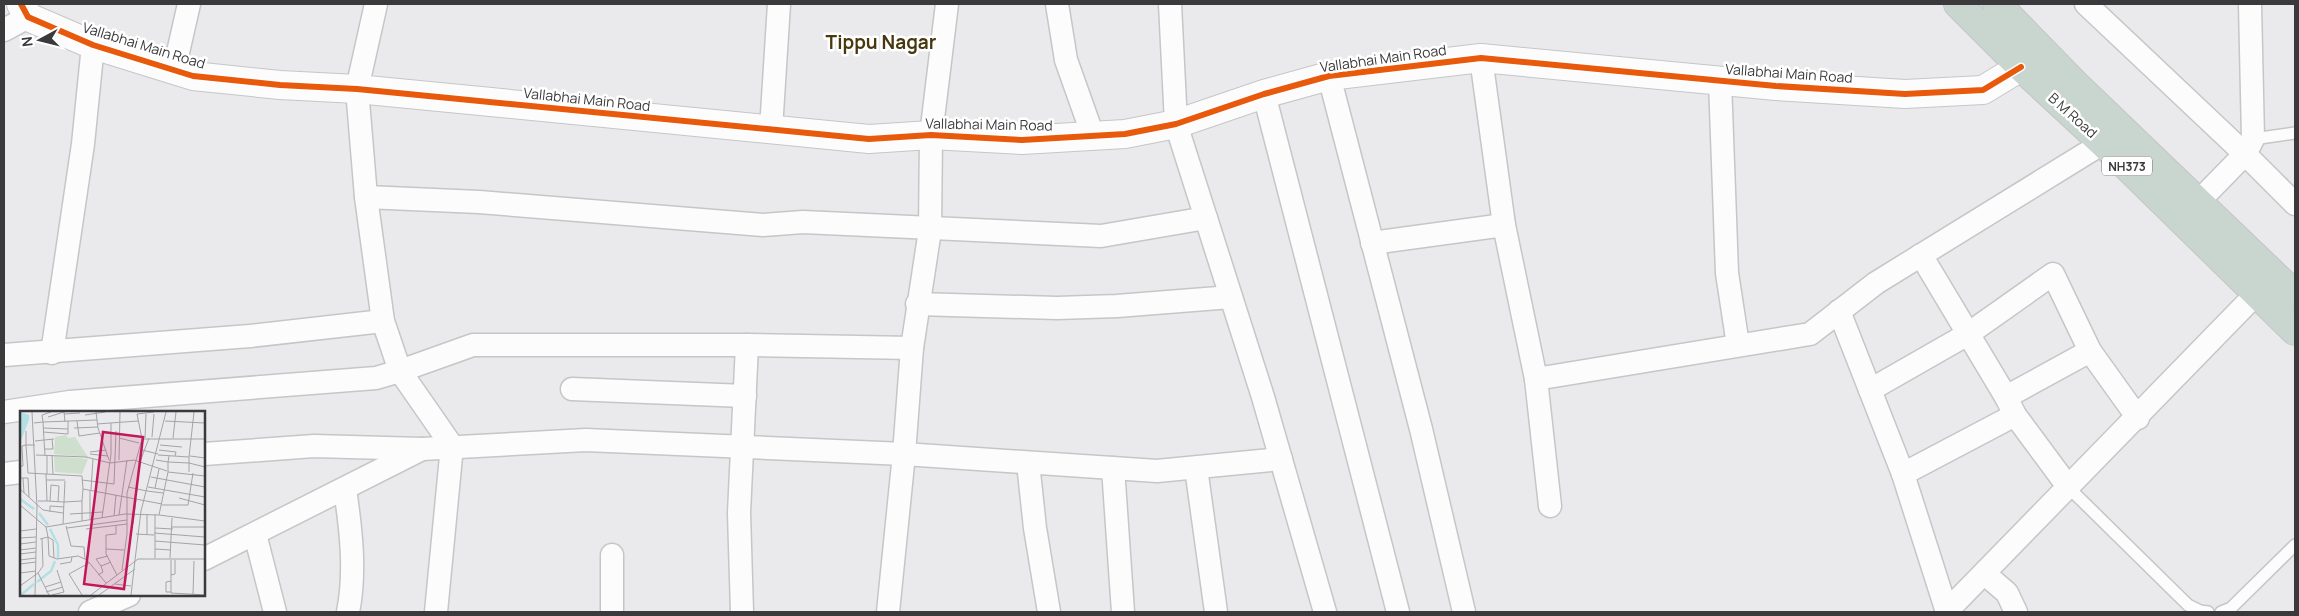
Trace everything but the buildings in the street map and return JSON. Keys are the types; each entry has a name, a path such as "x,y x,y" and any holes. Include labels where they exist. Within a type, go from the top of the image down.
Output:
{"highway":[{"name":"B M Road","path":"1958,4 2295,331"},
{"name":"B M Road","path":"1997,4 2074,82 2295,296"}],"street":[{"path":"174,70 189,4"},
{"path":"375,4 357,89 366,197 383,321 400,371 452,446 436,612"},
{"path":"771,129 779,4"},
{"path":"888,612 904,454 912,348 917,304 930,230 931,135 947,4"},
{"path":"1057,4 1066,60 1093,136"},
{"path":"1170,4 1176,124 1281,460 1325,612"},
{"path":"2086,4 2249,146 2295,204"},
{"path":"2198,202 2249,146 2250,4"},
{"path":"4,30 25,11"},
{"name":"Vallabhai Main Road","path":"25,11 92,45 193,76 280,85 357,89 869,139 931,135 1022,140 1126,134 1176,124 1264,94 1329,76 1481,58 1720,80 1905,94 1983,90 2021,67"},
{"path":"52,353 83,144 92,45"},
{"path":"1481,58 1504,225 1536,379 1550,506"},
{"path":"1329,76 1464,612"},
{"path":"1720,80 1727,273 1738,346"},
{"path":"1264,94 1398,612"},
{"path":"1536,379 1810,334 1876,283 2103,143"},
{"path":"366,197 479,202 763,225 803,222 930,230 1101,236 1206,218"},
{"path":"1372,243 1504,225"},
{"path":"1921,255 2010,406 2069,488"},
{"path":"1870,390 1968,334 2053,274 2090,351 2138,418"},
{"path":"1839,311 1903,474 1947,612 2138,418 2257,293"},
{"path":"917,304 1057,308 1117,306 1231,297"},
{"path":"4,356 250,336 383,321"},
{"path":"4,412 70,402 376,378 473,345 747,345 912,348"},
{"path":"742,612 739,513 747,345"},
{"path":"1903,474 2010,406 2090,351"},
{"path":"572,389 744,396"},
{"path":"205,454 314,446 422,449 586,440 904,454 1157,471 1281,460"},
{"path":"205,559 422,449"},
{"path":"1028,462 1035,528 1049,612"},
{"path":"1113,468 1123,612"},
{"path":"1196,468 1216,612"},
{"path":"4,474 20,472"},
{"path":"345,489 352,558 352,585 348,612"},
{"path":"255,534 275,612"},
{"path":"612,555 612,612"},
{"path":"1985,574 2007,593 2016,612"},
{"path":"90,612 127,596"}],"lane":[{"path":"2249,146 2295,133"},
{"path":"2069,488 2188,605 2200,611 2208,612"},
{"path":"2221,612 2231,608 2295,545"}],"cycle path":[{"path":"21,4 28,17 93,45 193,76 280,85 357,89 869,139 931,135 1022,140 1125,134 1176,124 1264,94 1329,76 1481,58 1776,86 1905,94 1983,90 2021,67"}],"district":[{"name":"Tippu Nagar","path":"881,42"}]}
